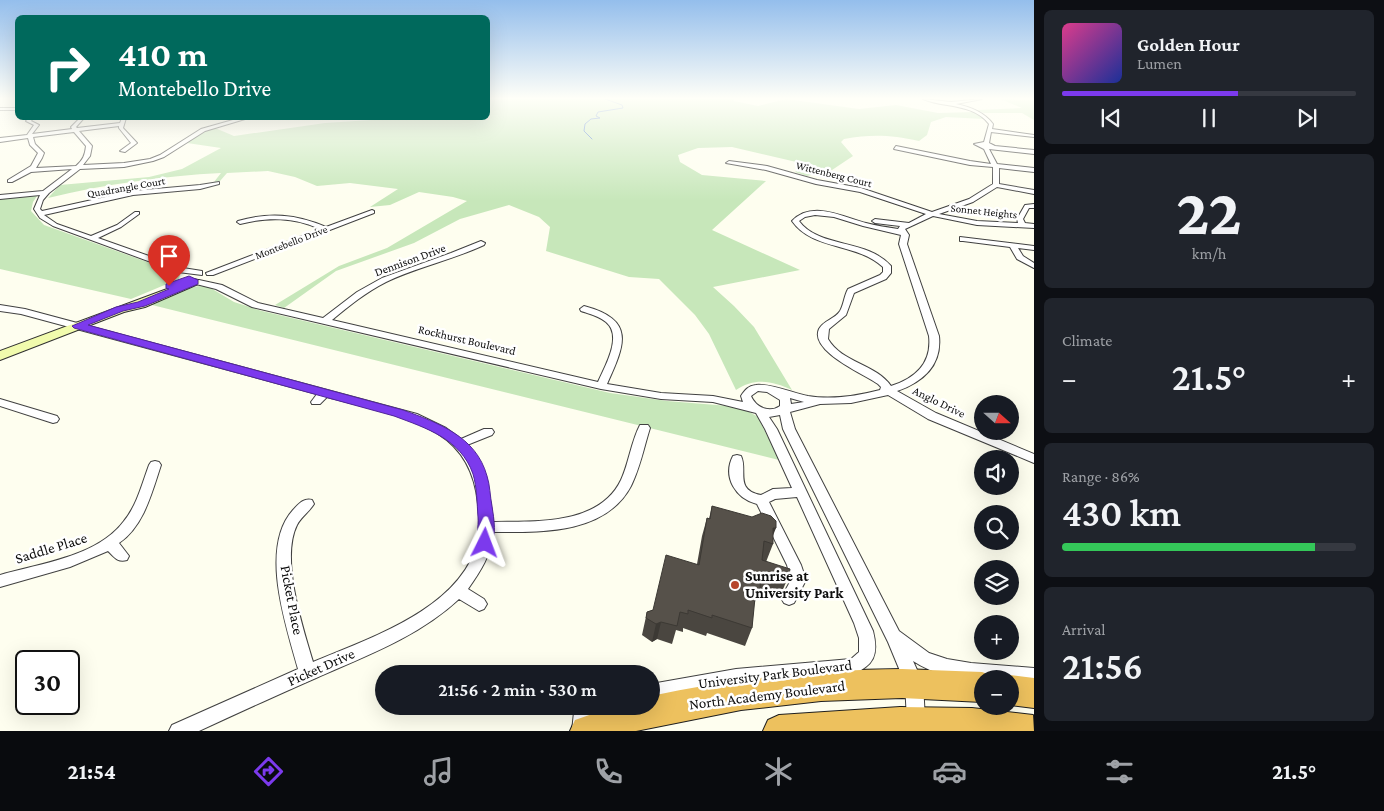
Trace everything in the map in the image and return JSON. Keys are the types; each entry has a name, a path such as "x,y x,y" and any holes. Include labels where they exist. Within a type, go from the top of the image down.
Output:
{"highway":[{"name":"North Academy Boulevard","path":"586,731 661,709 754,693 843,684 914,683 974,687"},
{"path":"1019,691 1034,693"},
{"path":"779,731 868,724 916,723 972,724 1033,731"}],"street":[{"path":"0,140 51,133"},
{"path":"39,214 38,204 45,193 78,167 86,158 89,149 87,143 77,133"},
{"path":"123,151 134,143 126,133"},
{"path":"30,170 124,165 151,160 162,156 198,133"},
{"path":"988,133 986,146 997,172 996,185"},
{"path":"1012,133 1034,136"},
{"path":"10,181 30,170 39,160 41,153 35,148 30,136"},
{"path":"986,146 1034,152"},
{"path":"896,148 965,162 1034,170"},
{"name":"Wittenberg Court","path":"729,163 767,168 816,182 861,190 932,214"},
{"name":"Quadrangle Court","path":"39,214 134,193 200,188 217,184"},
{"path":"784,409 820,401 844,400 889,391 920,376 932,358 935,347 934,336 903,244 907,229 932,214 976,200 996,185 1034,192"},
{"path":"0,197 45,193"},
{"path":"1022,225 1020,219 1027,206 1034,206"},
{"name":"Montebello Drive","path":"210,276 372,212"},
{"path":"92,238 119,226 137,213"},
{"name":"Anglo Drive","path":"907,229 865,225 834,215 815,213 803,215 795,221 800,229 812,236 865,250 887,266 887,273 882,277 851,291 848,295 844,312 825,328 823,333 827,346 848,363 849,367 875,385 932,416 1034,458"},
{"name":"Rockhurst Boulevard","path":"39,214 55,225 192,277 250,303 601,386 661,396 713,399 773,413 784,409"},
{"name":"Sonnet Heights","path":"932,214 977,223 1034,226"},
{"path":"240,222 254,217 290,217 307,221 325,229"},
{"path":"963,239 1034,248"},
{"name":"Dennison Drive","path":"325,322 372,286 394,276 456,255 480,243"},
{"path":"1013,246 1020,257 1034,266"},
{"path":"0,356 120,309 141,304 192,277 210,276"},
{"name":"Rockhurst Boulevard","path":"210,276 219,288"},
{"name":"Picket Drive","path":"0,308 22,311 221,365 321,398 413,417 438,427 460,444 468,453 480,475 487,527 485,543 479,559 468,576 457,590 436,609 408,629 178,731"},
{"path":"584,309 601,313 611,321 618,333 617,347 601,386"},
{"path":"210,373 221,365"},
{"name":"Rockhurst Boulevard","path":"713,399 746,394 756,388 777,392"},
{"path":"777,392 820,401"},
{"path":"777,392 787,403 784,409 789,429 893,636 914,683 916,723"},
{"name":"University Park Boulevard","path":"660,691 736,677 851,667 863,661 868,648 865,631 800,492 757,409 746,400 746,394"},
{"path":"0,402 53,419"},
{"path":"487,527 556,525 595,513 619,494 626,482 644,428"},
{"path":"460,444 488,432"},
{"path":"737,459 737,480 742,490 752,499 762,500 773,494 800,492"},
{"name":"Saddle Place","path":"0,580 86,556 110,543 130,525 155,465"},
{"path":"762,500 794,565 799,580 789,598"},
{"name":"Picket Place","path":"307,504 290,525 284,542 283,561 285,581 307,673"},
{"path":"110,543 122,556"},
{"path":"457,590 479,604"},
{"path":"893,636 909,649 934,663 950,668 1034,676"},
{"path":"581,731 583,715"}],"green space":[{"path":"201,133 227,133 234,136 254,133 928,133 919,141 881,136 844,139 841,142 853,156 832,170 807,176 795,172 805,164 732,147 698,148 678,155 680,162 702,175 766,181 712,230 800,270 713,287 754,327 792,390 778,384 757,382 750,383 736,390 709,334 695,315 659,279 629,277 546,251 550,227 539,217 509,205 460,219 414,243 336,271 284,308 275,305 339,266 387,248 467,201 419,192 390,205 370,207 398,189 350,183 317,186 295,177 268,171 227,173 220,181 214,182 221,173 178,176 113,185 48,198 60,185 149,177 182,169 221,148 187,143"},
{"path":"37,196 31,211 44,225 178,273 180,275 179,279 131,299 0,269 0,199"},
{"path":"209,287 234,302 262,311 610,393 667,401 741,407 758,417 779,460 148,304 188,288"}],"building":[{"name":"Sunrise at University Park","path":"712,506 752,517 762,513 771,516 776,521 776,528 773,528 773,544 764,541 762,560 790,569 787,581 761,573 760,589 756,588 752,628 712,615 712,618 688,610 688,614 680,612 677,626 661,622 656,624 646,618 647,612 653,610 666,555 699,565 707,518 710,519"}],"waterway":[{"path":"586,133 592,139"}],"place":[{"name":"Sunrise at University Park","path":"735,585"}],"route":[{"path":"169,286 189,279 194,282 141,304 120,309 77,326 399,413 438,427 468,453 476,464 483,487 487,527 485,543"}]}
